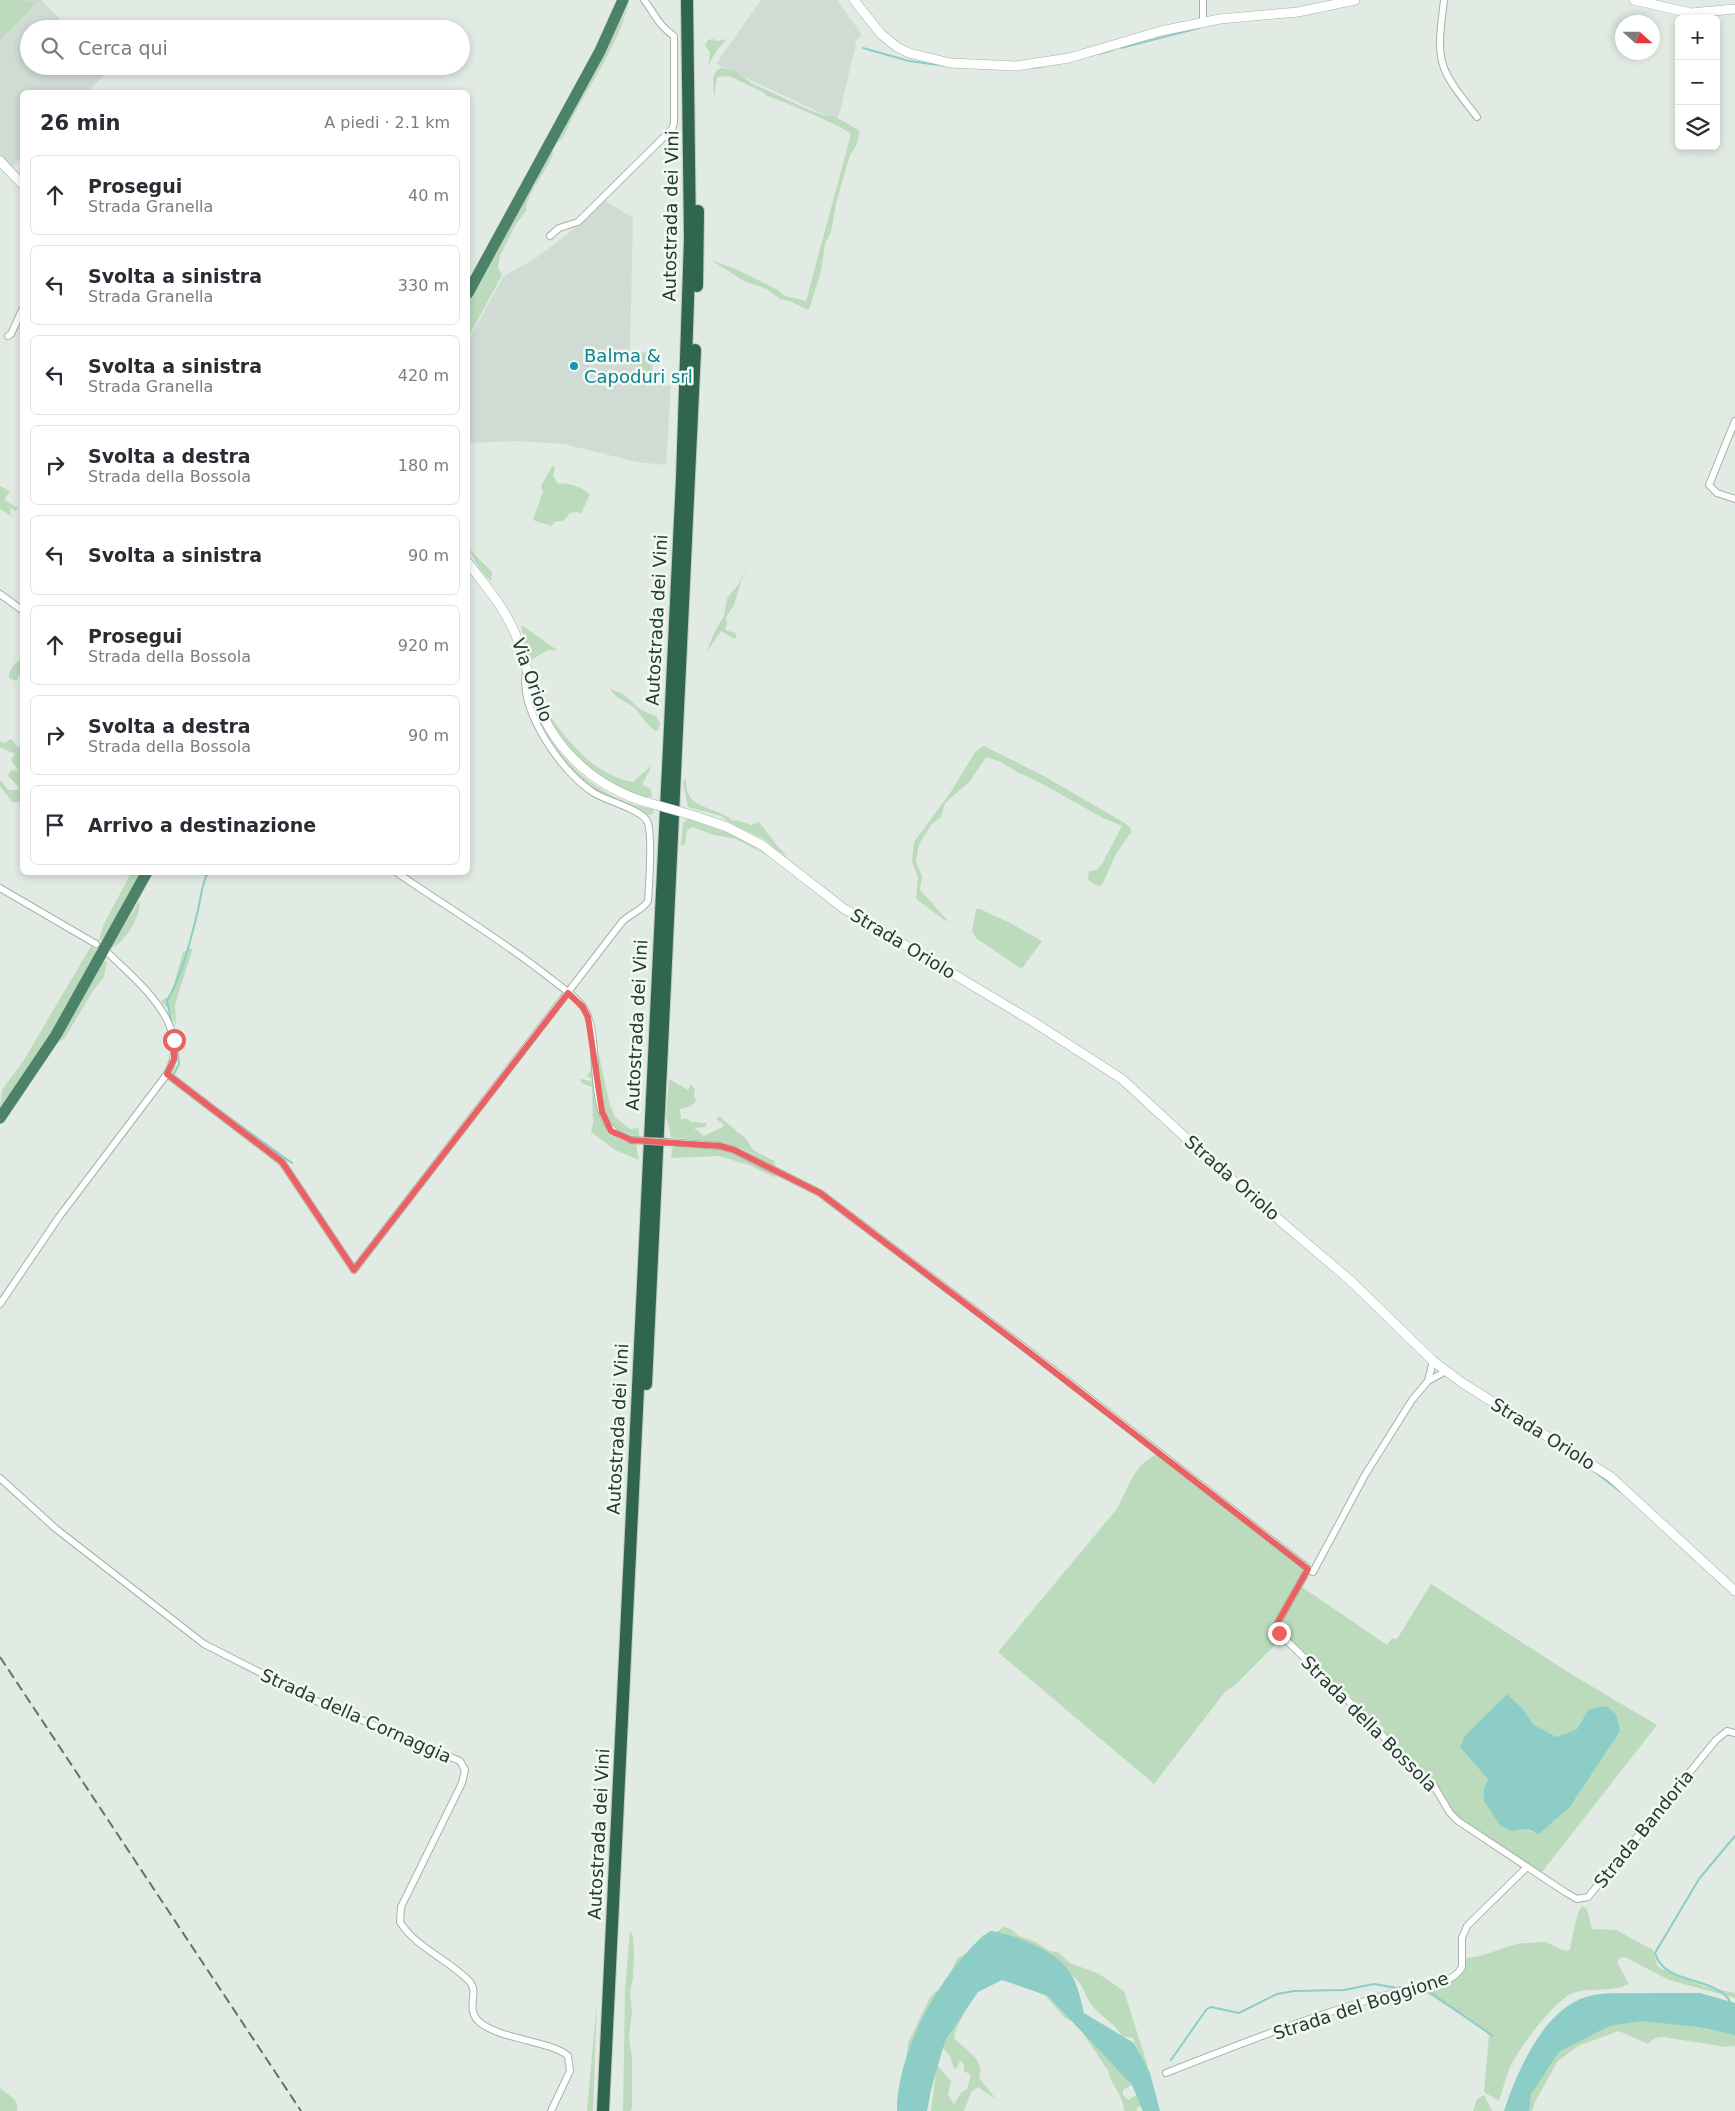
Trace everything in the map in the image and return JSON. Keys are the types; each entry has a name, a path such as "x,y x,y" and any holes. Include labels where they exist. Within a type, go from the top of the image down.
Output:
{"highway":[{"path":"470,288 617,16 623,0"},
{"name":"Autostrada dei Vini","path":"603,2111 682,469 690,210 687,0"},
{"name":"Autostrada dei Vini","path":"612,2111 690,488 699,240 696,0"},
{"path":"0,1118 56,1035 145,875"}],"street":[{"path":"550,236 559,228 578,222 672,130 674,123 674,36 658,23 654,12 644,0"},
{"path":"854,0 871,23 898,47 925,58 950,63 1016,66 1070,58 1161,31 1203,23 1298,12 1355,0"},
{"path":"1203,0 1203,23"},
{"path":"1444,0 1439,41 1440,58 1447,77 1477,117"},
{"path":"1634,0 1690,13 1735,9"},
{"path":"0,161 20,182"},
{"path":"8,336 20,314"},
{"path":"1735,421 1709,485 1717,493 1735,499"},
{"name":"Via Oriolo","path":"470,566 507,617 527,668 540,712 567,754 601,783 623,794 692,815"},
{"path":"0,594 20,609"},
{"path":"167,1074 282,1162 354,1270 628,916 646,904 650,832 647,820 593,793 574,777 556,756 544,736 527,694 527,668"},
{"name":"Strada Oriolo","path":"692,815 727,826 762,845 851,913 1032,1021 1114,1074 1224,1173 1351,1281 1433,1361 1611,1477 1735,1591"},
{"path":"401,875 490,932 583,1007 588,1017 604,1121 616,1135 631,1140 720,1146 734,1150 820,1193 1029,1352 1311,1571"},
{"path":"0,888 96,944"},
{"path":"0,1304 59,1217 167,1074 174,1059 174,1047 164,1013 144,988 106,952"},
{"path":"1428,1381 1433,1361"},
{"path":"1428,1381 1446,1371"},
{"name":"Strada della Bossola","path":"1428,1381 1412,1400 1381,1447 1311,1571 1276,1627 1279,1633 1378,1730 1398,1754 1434,1786 1450,1813 1458,1821 1527,1867"},
{"name":"Strada della Cornaggia","path":"0,1478 55,1528 204,1644 316,1701 456,1759 464,1766 462,1783 401,1907 400,1922 430,1951 470,1983 473,1994 472,2012 482,2024 517,2039 557,2050 568,2056 570,2071 552,2111"},
{"name":"Strada Bandoria","path":"1527,1867 1577,1899 1588,1897 1716,1740 1727,1731 1735,1733"},
{"name":"Strada del Boggione","path":"1166,2074 1291,2027 1385,1995 1450,1980 1462,1967 1462,1938 1467,1926 1527,1867"}],"shaded area":[{"path":"0,0 41,0 61,20 20,20 20,75 105,75 89,90 20,90 20,158 10,169 0,158"},
{"path":"761,0 837,0 862,35 857,39 840,112 836,120 716,64"},
{"path":"604,200 633,218 630,351 653,353 652,384 671,386 666,465 637,462 564,444 519,441 470,443 470,337 503,277 536,258 578,226"}],"green space":[{"path":"0,0 38,1 0,40"},
{"path":"628,6 607,57 579,105 563,138 557,143"},
{"path":"713,39 717,41 727,39 717,50 708,66 710,53 705,45 708,40"},
{"path":"721,68 735,71 751,83 807,109 823,115 836,117 860,131 856,146 850,155 836,203 831,232 825,244 821,271 809,310 780,299 767,289 744,281 711,260 736,269 778,290 785,296 806,301 851,134 826,120 767,96 763,92 729,76 717,77 714,98 713,78 717,70"},
{"path":"553,150 549,163 530,196 526,211 516,224 500,256 498,268 502,275 470,334 470,298 487,271 531,189 535,186 535,181"},
{"path":"637,354 652,354 651,384 636,384"},
{"path":"553,465 555,469 553,475 558,484 576,486 590,494 581,514 577,512 570,513 563,521 556,521 551,526 533,520 543,492 541,486"},
{"path":"0,486 10,491 4,500 18,508 16,511 11,508 10,513 13,517 0,509"},
{"path":"470,550 492,572 491,581 480,570"},
{"path":"752,558 741,581 734,605 726,617 727,624 725,630 735,633 737,637 734,639 721,631 706,653 714,633 724,616 727,598 738,585"},
{"path":"521,626 557,650 548,650 529,661"},
{"path":"20,660 20,674 16,681 9,678 10,670"},
{"path":"610,689 622,693 641,710 656,716 660,723 658,731 651,727 636,709 617,697"},
{"path":"547,711 573,745 594,765 606,772 633,782 652,765 642,785 651,789 652,797 627,792 592,772 582,763 564,740"},
{"path":"543,729 564,757 589,781 619,799 653,809 654,812 646,815 606,797 580,780 551,745"},
{"path":"11,739 20,748 20,802 12,802 0,786 0,780 8,790 19,790 18,786 8,776 11,770 19,771 11,760 15,754 0,747 0,741 4,743"},
{"path":"984,746 1042,775 1130,827 1131,832 1116,854 1102,885 1098,886 1088,880 1089,871 1096,870 1102,864 1122,826 1103,818 1001,762 986,757 970,781 945,803 941,817 931,825 919,844 916,862 922,876 920,890 949,922 916,899 918,877 912,862 914,842 950,793 976,751"},
{"path":"686,777 686,788 689,796 694,801 733,821 737,820 751,825 759,822 778,847 789,857 778,851 767,841 727,821 721,816 688,807 683,783"},
{"path":"688,819 736,836 775,860 736,839 714,835 692,827 687,831 685,844 681,846 683,823"},
{"path":"130,875 140,875 102,941 99,940 103,926"},
{"path":"139,901 140,906 132,927 122,940 111,948"},
{"path":"976,909 980,909 1010,923 1042,941 1023,967 1020,968 976,938 972,931"},
{"path":"91,946 99,952 49,1036 0,1109 2,1090 24,1060"},
{"path":"193,948 175,1004 176,1026 171,1012 161,1001 170,996 183,952"},
{"path":"104,961 107,961 104,977 93,991 64,1039 59,1042 92,978"},
{"path":"590,1047 603,1121 609,1133 620,1141 636,1144 639,1160 615,1150 591,1132 593,1123 592,1087 581,1083 580,1079 591,1081 592,1079 587,1076 591,1069"},
{"path":"598,1051 610,1105 615,1117 630,1129 639,1128 639,1137 619,1132 612,1124 604,1105"},
{"path":"669,1079 688,1090 691,1084 695,1089 696,1101 691,1106 680,1109 681,1120 685,1118 692,1122 707,1123 705,1127 694,1128 704,1136 724,1126 716,1119 719,1116 746,1139 753,1150 774,1161 775,1166 741,1148 717,1142 671,1137 666,1116"},
{"path":"675,1146 702,1147 729,1152 754,1162 778,1175 774,1177 749,1165 719,1156 671,1158 672,1148"},
{"path":"1157,1454 1304,1568 1275,1624 1276,1633 1280,1640 1235,1685 1225,1692 1154,1784 998,1652 1116,1510 1136,1471"},
{"path":"1431,1584 1576,1677 1657,1725 1542,1872 1457,1817 1435,1781 1402,1754 1388,1737 1382,1726 1367,1715 1351,1697 1287,1639 1279,1626 1302,1587 1387,1645 1392,1638 1397,1639","holes":["1507,1694 1523,1709 1534,1725 1557,1737 1577,1729 1590,1709 1614,1739 1556,1820 1548,1826 1532,1832 1527,1829 1519,1831 1486,1785 1488,1779 1461,1742"]},
{"path":"1582,1907 1587,1909 1592,1929 1616,1930 1653,1950 1657,1965 1660,1968 1706,1987 1735,1993 1735,1998 1669,1980 1625,1957 1620,1958 1617,1962 1629,1984 1622,1987 1573,1993 1557,2005 1530,2036 1516,2057 1509,2069 1499,2101 1484,2092 1489,2036 1483,2029 1422,1990 1444,1984 1456,1977 1467,1958 1513,1945 1542,1942 1563,1950 1570,1950 1576,1920"},
{"path":"1003,1927 1011,1929 1019,1936 1036,1942 1049,1951 1058,1952 1070,1963 1099,1974 1124,1991 1148,2067 1146,2069 1133,2038 1122,2036 1094,2008 1081,1984 1066,1972 946,1981 957,1959 968,1952 983,1935 996,1933"},
{"path":"630,1930 633,1937 634,1952 633,1978 630,1993 632,2012 629,2037 632,2059 632,2106 631,2111 623,2111 625,1990"},
{"path":"1034,1977 1040,1982 1044,1979 1049,1982 1068,2012 1112,2056 1131,2085 1123,2090 1123,2095 1128,2100 1137,2095 1144,2098 1148,2111 1143,2111 1140,2107 1137,2107 1137,2111 1124,2111 1122,2099 1111,2081 1109,2072 1076,2023 1065,2018 1044,1994 1026,1986"},
{"path":"937,1990 901,2111 908,2043 930,1997"},
{"path":"597,2001 593,2111 587,2111"},
{"path":"964,2014 954,2038 977,2060 980,2065 979,2078 996,2099 978,2087 971,2092 964,2111 931,2111 937,2065 951,2081 948,2095 954,2104 961,2093 967,2089 971,2075 964,2071 964,2065 960,2060 957,2068 954,2069 950,2056 941,2047 942,2037"},
{"path":"1735,2014 1735,2046 1725,2047 1664,2037 1655,2038 1648,2044 1619,2031 1578,2046 1557,2062 1532,2111 1526,2111 1534,2081 1582,2023"},
{"path":"0,2088 12,2097 16,2103 17,2111 0,2111"},
{"path":"1484,2095 1492,2111 1473,2111 1477,2099"}],"water":[{"path":"1507,1694 1523,1709 1534,1725 1557,1737 1577,1729 1589,1709 1606,1706 1616,1714 1620,1731 1569,1808 1539,1834 1527,1829 1512,1831 1500,1825 1484,1801 1484,1789 1488,1779 1460,1747 1464,1737"},
{"path":"990,1931 999,1932 1031,1943 1052,1954 1066,1967 1075,1983 1084,2013 1134,2043 1150,2073 1160,2111 1143,2111 1132,2085 1048,1996 1002,1980 978,1992 945,2041 927,2111 897,2111 904,2063 925,2012 940,1988 972,1946"},
{"path":"1700,1993 1735,2003 1735,2035 1700,2027 1642,2021 1609,2026 1559,2052 1531,2094 1529,2111 1504,2111 1517,2077 1536,2041 1562,2011 1577,2001 1594,1995 1607,1994"}],"waterway":[{"path":"1121,48 1199,28"},
{"path":"863,48 909,61 946,66"},
{"path":"1098,54 1113,50"},
{"path":"1030,68 1041,67"},
{"path":"175,1036 167,1001 185,959 202,887 207,875"},
{"path":"173,1076 179,1064 177,1045"},
{"path":"219,1110 292,1163"},
{"path":"1595,1472 1621,1492"},
{"path":"1731,2003 1724,1994 1714,1988 1669,1971 1660,1963 1655,1953 1699,1879 1735,1836"},
{"path":"1171,2060 1206,2010 1211,2007 1239,2013 1277,1994 1294,1991 1344,1990 1374,1984 1397,1988 1437,1980"},
{"path":"1425,1989 1493,2036"}],"railway":[{"path":"0,1657 301,2111"}],"place":[{"name":"Balma & Capoduri srl","path":"574,366"}],"route":[{"path":"174,1040 174,1059 167,1074 278,1157 354,1270 568,993 583,1007 588,1017 602,1112 604,1121 611,1131 616,1135 631,1140 720,1146 734,1150 820,1193 1029,1352 1308,1569 1278,1622 1276,1627 1279,1633"}]}
